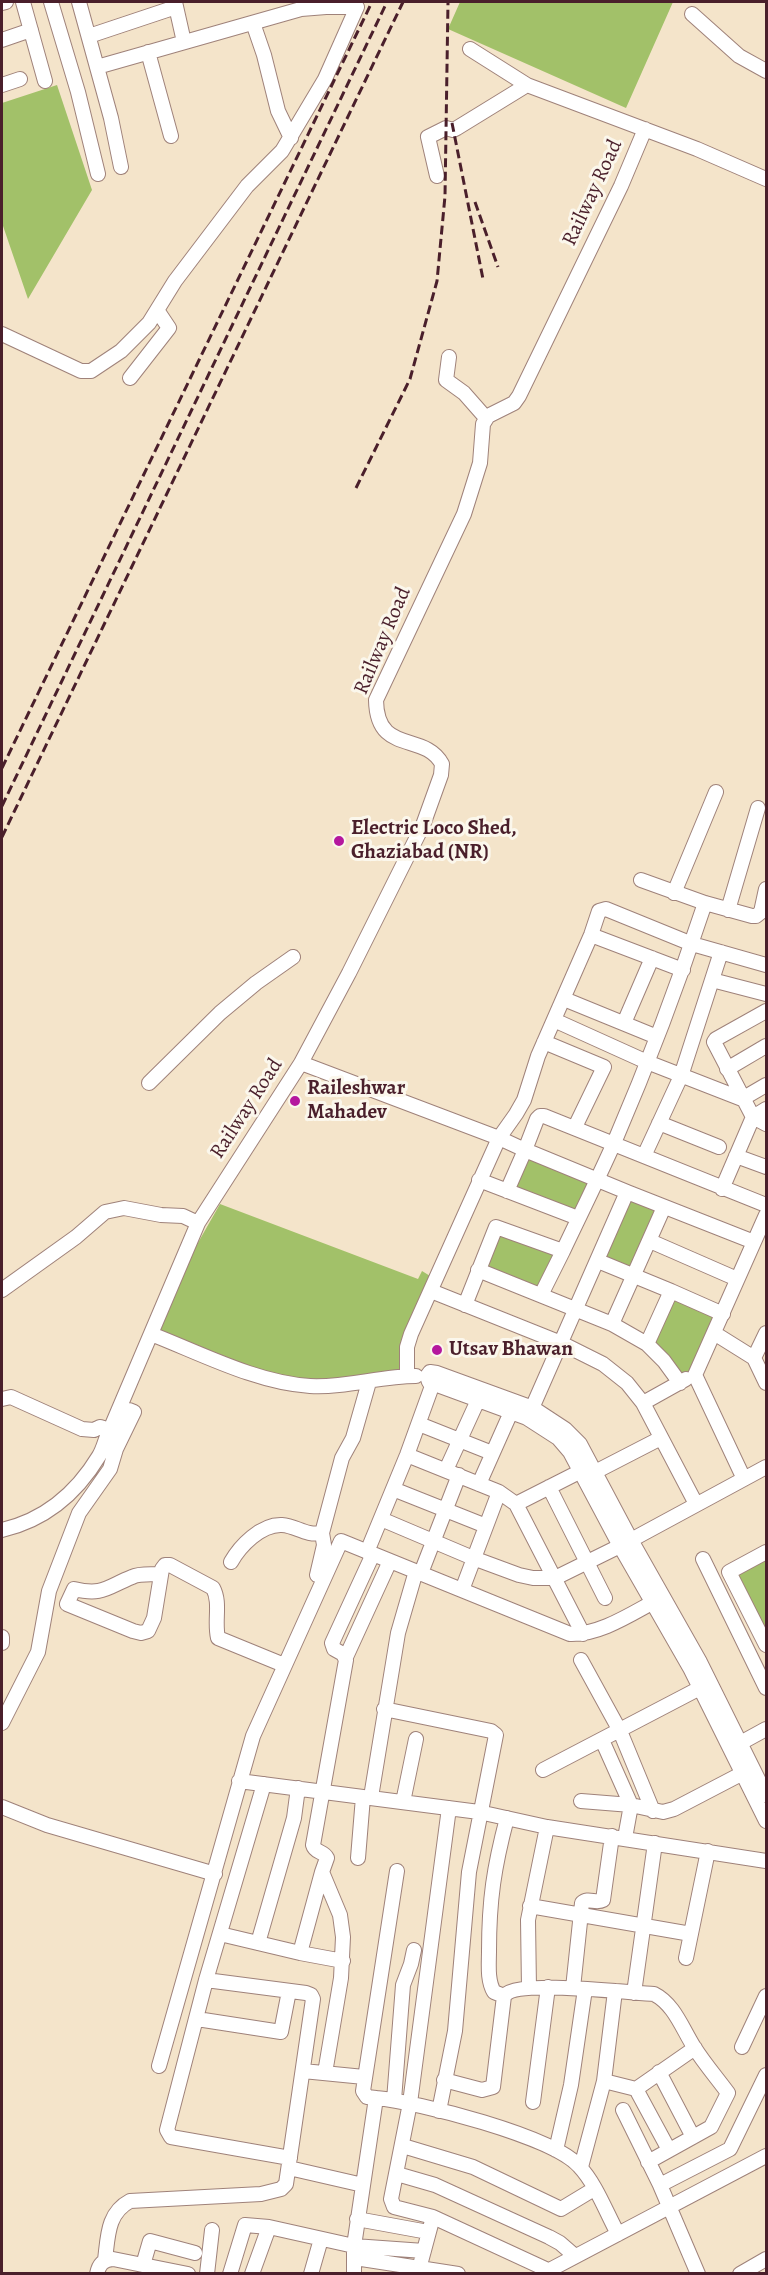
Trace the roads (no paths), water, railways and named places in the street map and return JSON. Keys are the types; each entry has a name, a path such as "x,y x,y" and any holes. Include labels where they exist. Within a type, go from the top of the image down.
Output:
{"street":[{"path":"23,2 45,81"},
{"path":"51,2 78,92 98,174"},
{"path":"79,2 121,167"},
{"path":"89,36 175,4 184,42"},
{"path":"2,334 73,369 92,371 121,351 149,323 175,281 234,202 282,151 291,138 325,79 357,7 353,4 337,8 325,4 301,9 97,67"},
{"path":"692,14 739,56 766,71"},
{"path":"253,23 264,55 278,111 291,138"},
{"path":"2,40 31,30"},
{"path":"470,50 527,85 697,149 766,179"},
{"path":"148,52 171,136"},
{"path":"2,85 20,79"},
{"path":"436,176 428,137 446,128 453,130 527,85"},
{"name":"Railway Road","path":"109,1434 198,1223 302,1063 395,885 423,825 441,775 442,764 432,750 409,744 389,734 380,725 376,714 376,700 464,514 480,463 483,424 486,418 514,403 519,396 621,186 645,129"},
{"path":"130,378 169,328 157,310"},
{"path":"449,357 446,380 464,393 486,418"},
{"path":"674,893 716,792"},
{"path":"728,910 758,808"},
{"path":"641,880 674,893 752,916 759,915 766,891"},
{"path":"542,1295 613,1143 647,1062 683,970 705,903"},
{"path":"407,1376 407,1347 411,1334 499,1138 524,1100 544,1042 599,912 606,909 692,944 766,965"},
{"path":"591,935 683,970"},
{"path":"644,1156 681,1076 721,952"},
{"path":"149,1083 220,1013 292,957"},
{"path":"624,1023 652,958"},
{"path":"712,980 766,994"},
{"path":"564,999 657,1037"},
{"path":"766,1011 716,1039 715,1046 753,1117 766,1124"},
{"path":"554,1020 647,1062 742,1099"},
{"path":"544,1042 604,1067"},
{"path":"575,1128 613,1046"},
{"path":"727,1069 766,1046"},
{"path":"302,1063 499,1138 754,1242"},
{"path":"742,1099 766,1085"},
{"path":"722,1189 753,1117 766,1108"},
{"path":"507,1191 540,1116 613,1143 766,1206"},
{"path":"659,1123 719,1148"},
{"path":"736,1156 766,1167"},
{"path":"479,1180 578,1218"},
{"path":"530,1413 627,1192"},
{"path":"612,1324 664,1207"},
{"path":"2,1290 76,1237 105,1212 124,1208 161,1215 183,1216 198,1223"},
{"path":"643,1403 695,1375 766,1215"},
{"path":"465,1305 496,1227 563,1251"},
{"path":"650,1241 737,1279"},
{"path":"598,1261 723,1314"},
{"path":"478,1270 612,1324 647,1344 664,1361 680,1383"},
{"path":"431,1291 561,1343 603,1364 627,1383 643,1403 696,1504"},
{"path":"647,1344 670,1291"},
{"path":"714,1333 754,1358 766,1383"},
{"path":"754,1358 766,1333"},
{"path":"151,1334 264,1377 308,1386 369,1382 407,1376 432,1376 530,1413 565,1429 580,1444 589,1469 625,1543 658,1600 700,1662 735,1746 743,1773 766,1821"},
{"path":"695,1375 744,1479"},
{"path":"432,1376 478,1400 511,1412 530,1413"},
{"path":"346,1657 333,1649 332,1643 370,1553 419,1424 432,1376"},
{"path":"291,1648 322,1559 324,1545 322,1533 342,1458 353,1438 369,1382"},
{"path":"2,1399 11,1396 82,1429 94,1430 100,1427 109,1434"},
{"path":"358,1858 367,1797 398,1633 419,1572 446,1509 459,1440 478,1400"},
{"path":"2,1530 34,1520 55,1508 74,1491 100,1456 109,1434 129,1410 134,1412 116,1449 110,1469 79,1513 49,1591 38,1652 2,1723"},
{"path":"479,1484 511,1412"},
{"path":"419,1424 492,1454"},
{"path":"516,1504 661,1438"},
{"path":"407,1455 499,1492 516,1504 583,1634"},
{"path":"381,1519 473,1558 526,1576 555,1578 586,1564 766,1467"},
{"path":"549,1488 605,1598"},
{"path":"393,1489 486,1526"},
{"path":"462,1590 499,1492"},
{"path":"231,1562 237,1551 267,1527 283,1525 311,1535 322,1533"},
{"path":"159,2066 215,1874 252,1736 341,1541 570,1634 596,1631 658,1600"},
{"path":"766,1552 729,1572 766,1645"},
{"path":"702,1559 766,1688"},
{"path":"300,1953 326,1862 326,1856 316,1850 313,1845 346,1657 390,1561"},
{"path":"160,1574 134,1575 114,1587 91,1593 74,1590 67,1604 141,1634 152,1626 160,1574 165,1565 170,1565 213,1587 217,1601 218,1638 284,1665"},
{"path":"658,1600 700,1688 766,1795"},
{"path":"2,1637 2,1643"},
{"path":"581,1660 620,1731 653,1811"},
{"path":"543,1770 700,1688"},
{"path":"384,1709 422,1715 494,1732 497,1740 479,1812 469,1872 455,2031 439,2111"},
{"path":"735,1746 766,1729"},
{"path":"403,1802 416,1739"},
{"path":"556,2150 571,2085 579,1989 582,1904 584,1901 600,1902 603,1900 618,1837 631,1805 602,1740"},
{"path":"581,1801 631,1805 663,1812 674,1809 743,1773"},
{"path":"239,1781 479,1812 547,1827 766,1861"},
{"path":"264,1784 206,1980 180,2076 168,2134 171,2137 289,2163 363,2185"},
{"path":"258,1943 294,1818 298,1788"},
{"path":"2,1807 47,1825 215,1874"},
{"path":"450,1808 410,2103 391,2199 394,2207 433,2217 546,2272 766,2157"},
{"path":"504,1996 494,1992 489,1980 489,1911 495,1864 507,1818"},
{"path":"529,1988 527,1939 530,1906 547,1827"},
{"path":"634,1993 655,1843"},
{"path":"686,1958 708,1851"},
{"path":"397,1871 364,2076 364,2094 410,2103 531,2138 571,2158 581,2167 618,2234"},
{"path":"322,1872 340,1915 343,1960 325,2073"},
{"path":"530,1906 691,1934"},
{"path":"220,1934 300,1953 343,1960"},
{"path":"394,2100 404,1985 414,1950"},
{"path":"97,2274 105,2260 109,2229 114,2216 122,2205 130,2201 273,2193 286,2184 313,1999 306,1993 206,1980"},
{"path":"444,2080 482,2090 493,2088 504,1996 512,1990 548,1987 654,1994 663,1999 672,2009 695,2048 728,2093 711,2127 648,2162"},
{"path":"533,2102 548,1987"},
{"path":"196,2019 281,2032 289,1991"},
{"path":"581,2167 604,2081 615,1991"},
{"path":"742,2048 766,1996"},
{"path":"636,2089 695,2048"},
{"path":"303,2071 364,2076"},
{"path":"659,2072 693,2137"},
{"path":"660,2185 730,2149 766,2075"},
{"path":"604,2081 636,2089 669,2150"},
{"path":"354,2274 357,2219 376,2098"},
{"path":"623,2110 660,2185 698,2274"},
{"path":"403,2146 473,2167 561,2209 594,2189"},
{"path":"396,2174 435,2185 539,2232 560,2243 575,2256"},
{"path":"422,2271 424,2251 433,2217"},
{"path":"357,2219 428,2232"},
{"path":"230,2274 245,2224 321,2239 355,2252 422,2271 459,2274"},
{"path":"252,2274 269,2227"},
{"path":"207,2274 212,2229"},
{"path":"311,2274 321,2239"},
{"path":"143,2265 150,2241 195,2253"},
{"path":"355,2252 424,2251"},
{"path":"740,2274 766,2259"},
{"path":"105,2260 188,2274"}],"railway":[{"path":"2,768 372,2"},
{"path":"2,806 387,2"},
{"path":"2,837 403,2"},
{"path":"356,488 410,379 437,281 445,196 448,2"},
{"path":"452,123 483,279"},
{"path":"475,202 498,267"}],"place":[{"name":"Electric Loco Shed, Ghaziabad (NR)","path":"339,841"},
{"name":"Raileshwar Mahadev","path":"295,1101"},
{"name":"Utsav Bhawan","path":"437,1350"}]}
